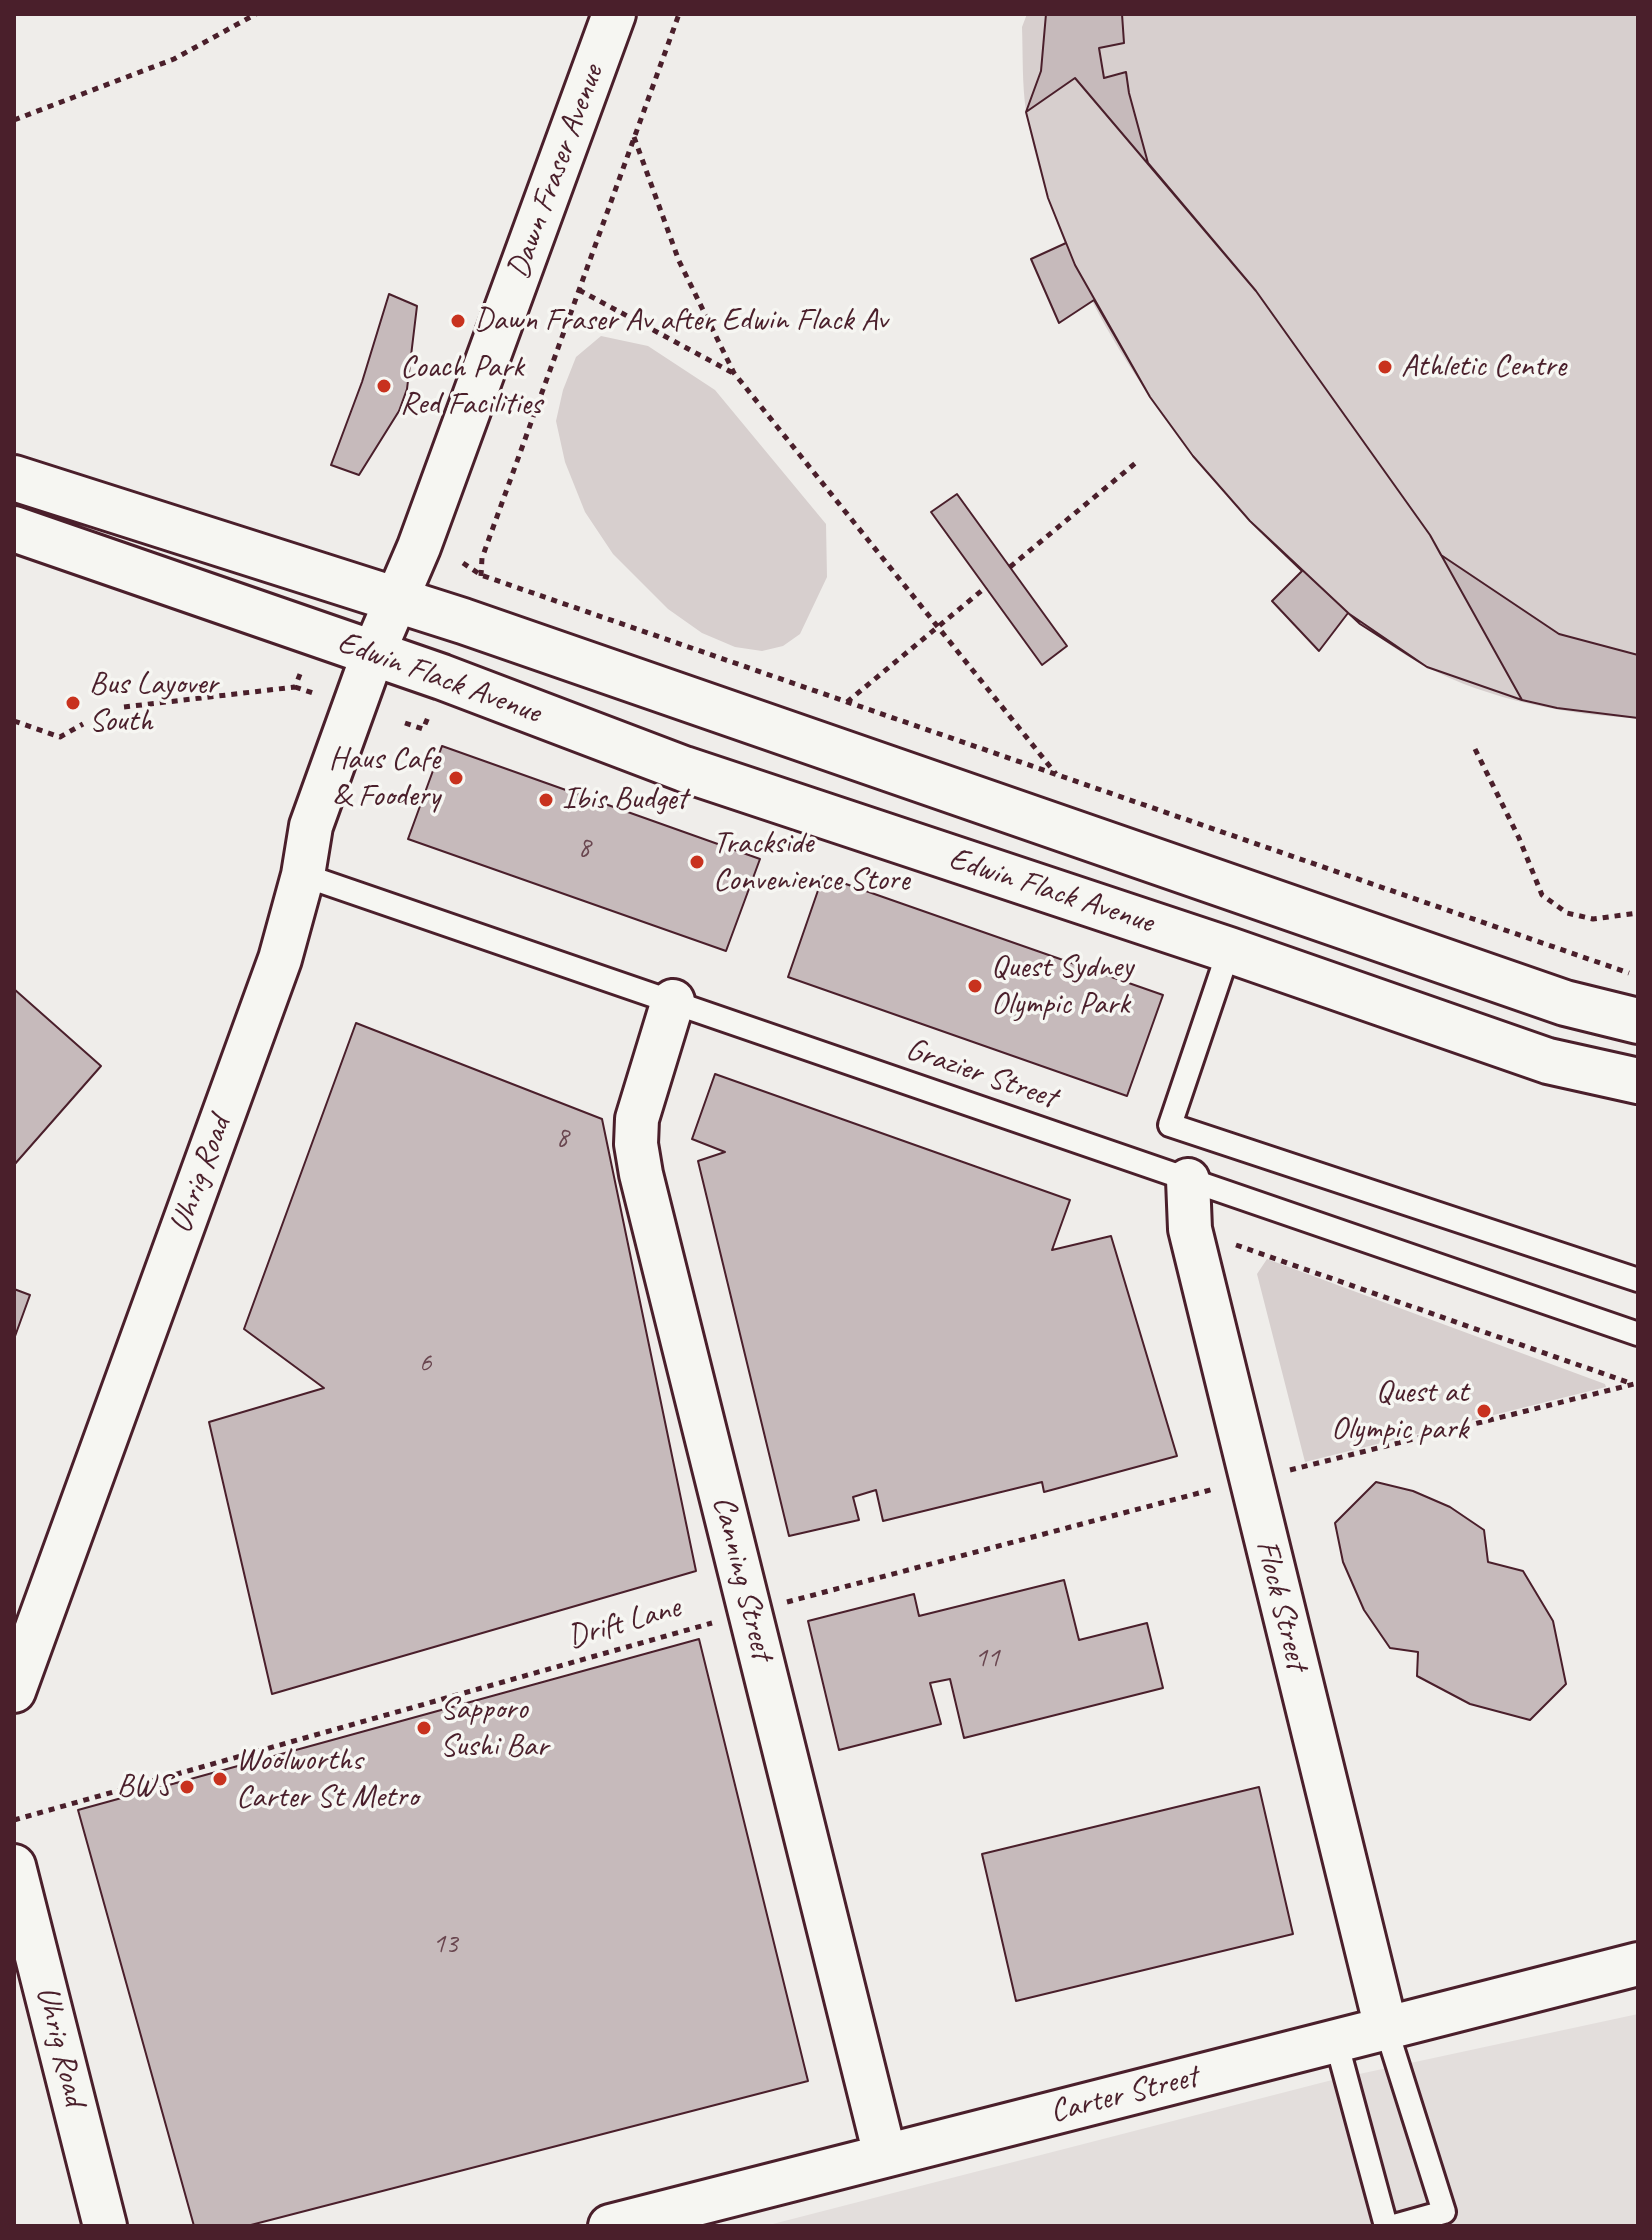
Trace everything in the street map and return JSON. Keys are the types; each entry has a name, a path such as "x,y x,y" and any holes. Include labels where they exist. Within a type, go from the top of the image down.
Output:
{"street":[{"name":"Dawn Fraser Avenue","path":"373,654 426,530 614,14"},
{"name":"Edwin Flack Avenue","path":"14,478 463,621 1565,1003 1638,1021"},
{"name":"Edwin Flack Avenue","path":"14,529 442,677 684,769 1229,950 1548,1061 1638,1081"},
{"name":"Uhrig Road","path":"14,1691 24,1634 280,959 303,875 311,826 373,654"},
{"name":"Canning Street","path":"673,1001 637,1119 636,1144 641,1174 885,2155"},
{"name":"Flock Street","path":"1188,1180 1190,1229 1386,2028"},
{"name":"Uhrig Road","path":"14,1866 105,2226"},
{"name":"Carter Street","path":"610,2226 1638,1964"}],"lane":[{"name":"Grazier Street","path":"303,875 1638,1334"},
{"path":"1229,950 1170,1125 1638,1280"},
{"path":"1386,2028 1444,2212 1394,2226"},
{"path":"1336,2041 1386,2226"}],"path":[{"path":"14,120 174,59 256,14"},
{"path":"477,585 482,558 679,14"},
{"path":"634,137 679,261 734,373 1057,776"},
{"path":"579,290 734,373"},
{"path":"1010,567 1138,461"},
{"path":"463,563 481,575 1638,976"},
{"path":"846,703 986,587"},
{"path":"295,687 305,660"},
{"path":"124,707 295,687 316,694"},
{"path":"405,723 423,729 431,707"},
{"path":"14,721 60,737 83,724"},
{"path":"1475,749 1519,838 1542,895 1567,913 1593,919 1638,913"},
{"path":"1190,1229 1635,1383"},
{"name":"Drift Lane","path":"14,1820 750,1612 1250,1480 1635,1383"}],"shaded area":[{"name":"Athletic Centre","path":"1027,14 1638,14 1638,718 1585,714 1502,697 1450,678 1409,657 1373,633 1309,578 1218,483 1183,441 1119,350 1069,252 1046,189 1026,111 1022,27"},
{"path":"601,336 648,346 715,390 826,524 827,577 800,634 783,646 762,651 735,647 702,633 668,609 613,554 585,512 565,462 556,421 563,390 576,357"},
{"path":"1267,1259 1605,1384 1606,1387 1305,1462 1257,1274"},
{"path":"1638,2014 1638,2226 765,2226 1336,2079"}],"building":[{"path":"1046,14 1122,14 1124,43 1099,48 1104,78 1126,72 1148,163 1256,291 1430,535 1441,555 1559,634 1638,655 1638,718 1557,708 1522,700 1427,667 1348,613 1319,651 1272,601 1302,571 1250,521 1193,456 1150,397 1094,300 1059,323 1031,259 1066,243 1048,198 1026,112 1041,71"},
{"path":"1075,78 1256,291 1430,535 1522,700 1427,667 1360,624 1250,521 1193,456 1150,397 1075,265 1048,198 1026,112"},
{"name":"Coach Park Red Facilities","path":"389,294 417,306 407,389 399,411 359,475 331,465 362,382"},
{"path":"957,494 1067,646 1042,665 931,512"},
{"path":"442,746 760,859 726,951 408,839"},
{"name":"Quest Sydney Olympic Park","path":"823,876 1163,995 1127,1096 788,977"},
{"path":"14,989 101,1066 14,1165"},
{"path":"356,1023 602,1119 696,1571 272,1694 209,1422 324,1388 244,1329"},
{"path":"715,1074 1070,1200 1052,1250 1111,1236 1177,1456 1044,1492 1042,1482 883,1521 876,1490 853,1497 859,1520 789,1536 698,1161 725,1152 692,1139"},
{"path":"14,1289 30,1295 14,1339"},
{"path":"1376,1482 1413,1491 1450,1507 1484,1530 1488,1562 1523,1571 1553,1621 1566,1684 1530,1720 1470,1704 1417,1676 1418,1652 1390,1648 1364,1610 1343,1562 1335,1523"},
{"path":"1064,1580 1079,1640 1147,1623 1163,1688 964,1738 950,1679 930,1683 941,1724 839,1750 808,1621 914,1594 919,1616"},
{"path":"699,1639 808,2081 247,2226 194,2226 78,1810"},
{"path":"1259,1787 1293,1934 1016,2001 982,1854"}],"place":[{"name":"Dawn Fraser Av after Edwin Flack Av","path":"458,321"},
{"name":"Athletic Centre","path":"1385,367"},
{"name":"Coach Park Red Facilities","path":"384,386"},
{"name":"Bus Layover South","path":"73,703"},
{"name":"Haus Cafe & Foodery","path":"456,778"},
{"name":"Ibis Budget","path":"546,800"},
{"name":"Trackside Convenience Store","path":"697,862"},
{"name":"Quest Sydney Olympic Park","path":"975,986"},
{"name":"Quest at Olympic park","path":"1484,1411"},
{"name":"Sapporo Sushi Bar","path":"424,1728"},
{"name":"Woolworths Carter St Metro","path":"220,1779"},
{"name":"BWS","path":"187,1787"}]}
